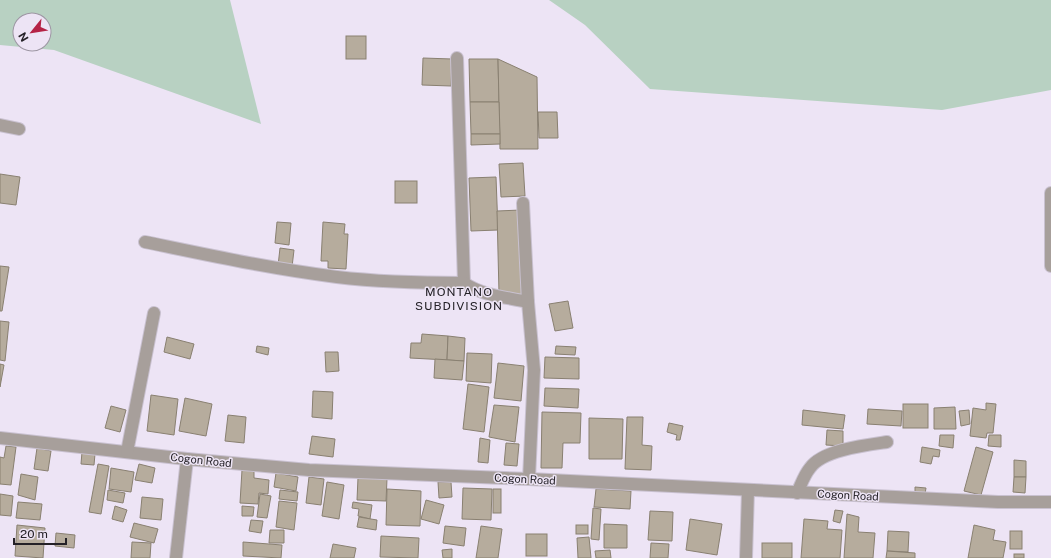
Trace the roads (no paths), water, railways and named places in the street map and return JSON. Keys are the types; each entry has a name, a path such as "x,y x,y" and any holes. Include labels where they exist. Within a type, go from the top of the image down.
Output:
{"street":[{"path":"457,58 464,283"},
{"path":"0,126 19,129"},
{"path":"1051,194 1051,266"},
{"path":"524,203 528,302 534,370 529,479"},
{"path":"145,242 257,264 337,277 406,283 464,283 472,288 491,295 528,302"},
{"path":"127,452 154,313"},
{"name":"Cogon Road","path":"0,438 187,459 309,470 529,479 998,502 1051,502"},
{"path":"797,493 810,468 819,458 851,447 887,442"},
{"path":"176,558 187,459"},
{"path":"746,558 748,490"}],"district":[{"name":"MONTANO SUBDIVISION","path":"459,299"}]}
